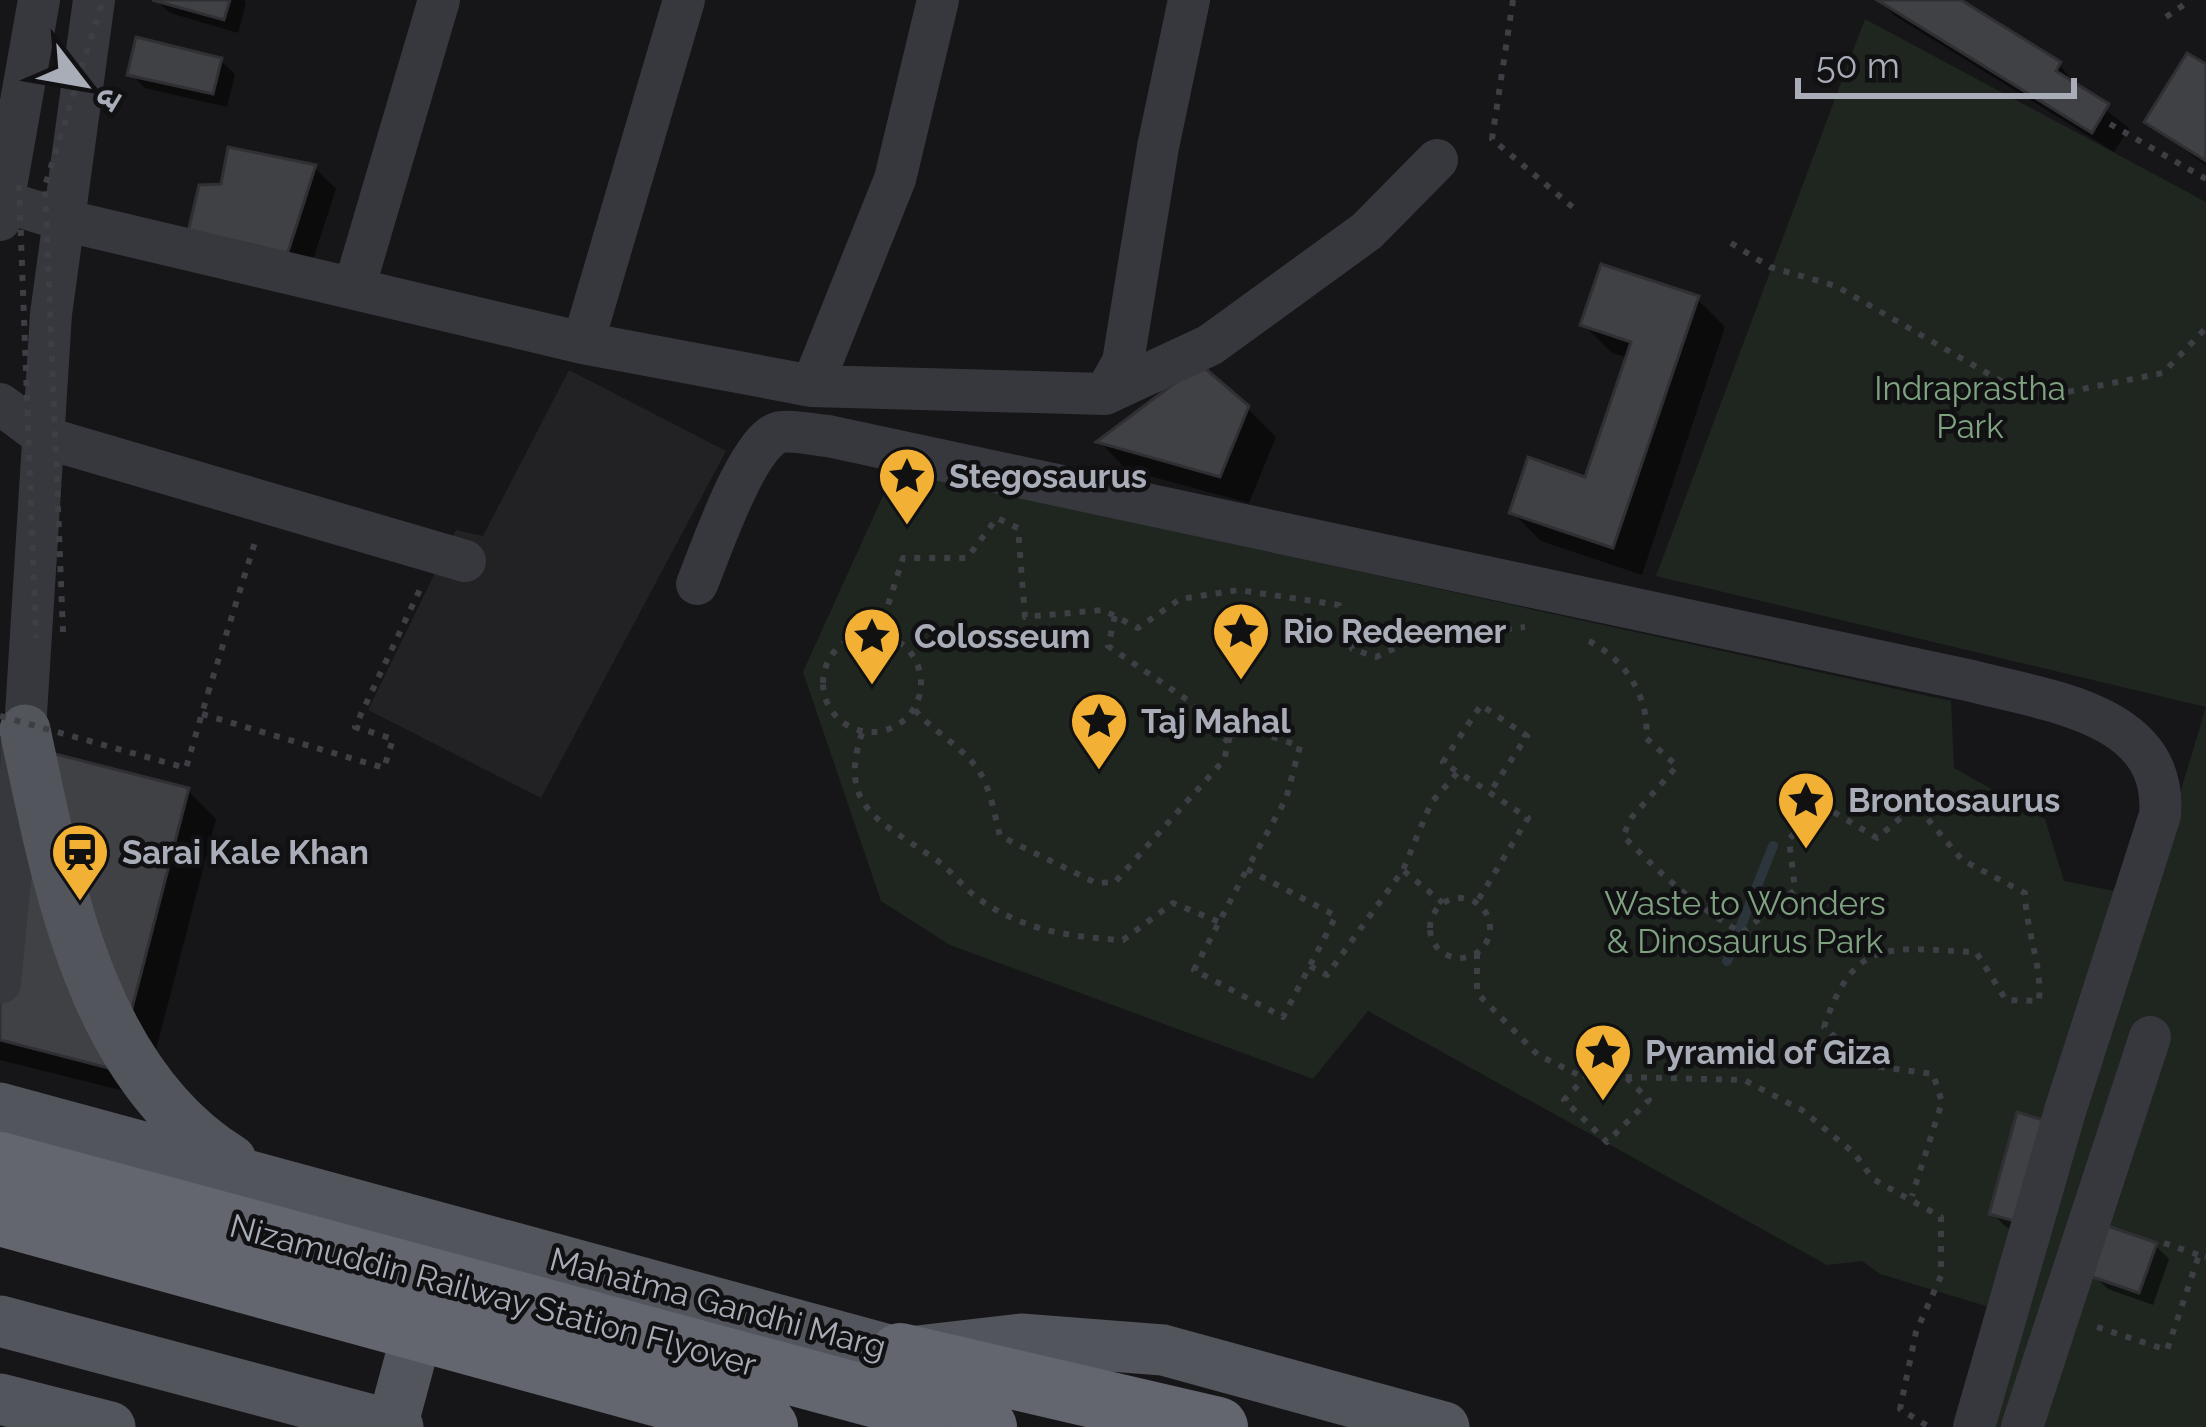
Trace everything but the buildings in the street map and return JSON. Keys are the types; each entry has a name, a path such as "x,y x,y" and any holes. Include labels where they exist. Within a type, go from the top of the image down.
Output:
{"highway":[{"name":"Nizamuddin Railway Station Flyover","path":"0,1162 987,1427"},
{"name":"Nizamuddin Railway Station Flyover","path":"0,1216 768,1427"},
{"path":"900,1353 1219,1427"}],"main road":[{"path":"13,723 56,874 110,1017 155,1097 196,1138 262,1179"},
{"name":"Mahatma Gandhi Marg","path":"0,1108 900,1353 1021,1339 1163,1350 1444,1427"},
{"path":"0,1321 395,1426 445,1229"},
{"path":"0,1399 110,1427"}],"street":[{"path":"39,0 7,202 63,220 355,285 583,343 812,386 1105,394 1210,345 1367,231 1437,160"},
{"path":"0,983 13,723 45,449 63,220 99,0"},
{"path":"355,285 440,0"},
{"path":"583,343 684,0"},
{"path":"812,386 895,179 938,0"},
{"path":"1105,394 1124,362 1158,147 1190,0"},
{"path":"0,404 45,449"},
{"path":"697,584 756,450 781,432 805,434 1972,681 2111,723 2154,764 2162,789 2160,814 2065,1112 1973,1427"},
{"path":"0,437 267,504 451,557"},
{"path":"2022,1427 2150,1037"}],"path":[{"path":"63,632 45,186 99,0"},
{"path":"1514,0 1492,139 1576,210"},
{"path":"2166,17 2191,0"},
{"path":"2110,124 2206,179"},
{"path":"7,202 23,311 36,638"},
{"path":"1731,243 1770,267 1836,286 2018,391 2057,394 2163,374 2206,328"},
{"path":"13,723 186,768 267,504"},
{"path":"879,633 903,557 967,558 997,518 1018,528 1025,616 1103,610 1138,628 1180,598 1239,590 1339,605 1352,649 1376,657 1414,640 1533,626"},
{"path":"202,714 384,768 393,739 355,727 451,557"},
{"path":"1115,616 1108,646 1160,678 1228,742"},
{"path":"879,633 908,648 922,678 915,710 892,730 862,733 836,718 822,690 828,660 849,639 879,633"},
{"path":"1571,633 1602,648 1642,692 1648,714 1646,738 1677,766 1633,817 1623,836 1672,886 1717,919 1742,933 1795,890 1789,839 1822,805 1876,838 1916,806 1962,860 2025,893 2026,933 2041,970 2038,1001 2006,1000 1976,952 1882,949 1839,982 1824,1027 1865,1064 1933,1074 1942,1102 1912,1196"},
{"path":"1477,902 1528,818 1443,762 1481,705 1527,736 1490,792"},
{"path":"915,710 973,763 989,793 1000,836 1096,883 1115,882 1128,872 1224,760 1233,724 1300,746 1286,799 1246,869 1194,970 1283,1017 1336,916 1246,869"},
{"path":"862,733 850,766 861,801 885,826 1009,918 1041,930 1123,940 1173,903 1219,922"},
{"path":"1310,966 1327,975 1403,870 1431,803 1458,772"},
{"path":"1403,870 1443,903"},
{"path":"1477,953 1454,958 1435,946 1430,923 1443,903 1454,898 1477,902 1485,910 1490,934 1477,953 1477,993 1538,1055 1585,1078"},
{"path":"1605,1057 1626,1077 1649,1100 1607,1142 1564,1100 1605,1057"},
{"path":"1626,1077 1744,1080 1802,1110 1854,1153 1873,1179 1941,1217 1941,1276 1916,1332 1900,1409 1929,1427"},
{"path":"2059,1314 2167,1351 2202,1256 2164,1243"}],"shaded area":[{"path":"569,370 726,451 541,798 368,710 456,530 483,536"}],"green space":[{"name":"Indraprastha Park","path":"1865,19 2206,202 2206,707 1656,576"},
{"name":"Waste to Wonders & Dinosaurus Park","path":"897,465 995,492 1951,701 1954,768 2045,819 2064,881 2115,891 1999,1310 1880,1274 1862,1261 1827,1265 1368,1011 1313,1079 950,945 881,901 803,672"},
{"path":"2206,707 2206,1427 1988,1427"}],"waterway":[{"path":"1727,961 1773,846"}],"place":[{"name":"Stegosaurus","path":"907,527"},
{"name":"Rio Redeemer","path":"1241,682"},
{"name":"Colosseum","path":"872,687"},
{"name":"Taj Mahal","path":"1099,772"},
{"name":"Brontosaurus","path":"1806,851"},
{"name":"Sarai Kale Khan","path":"80,903"},
{"name":"Pyramid of Giza","path":"1603,1103"}]}
